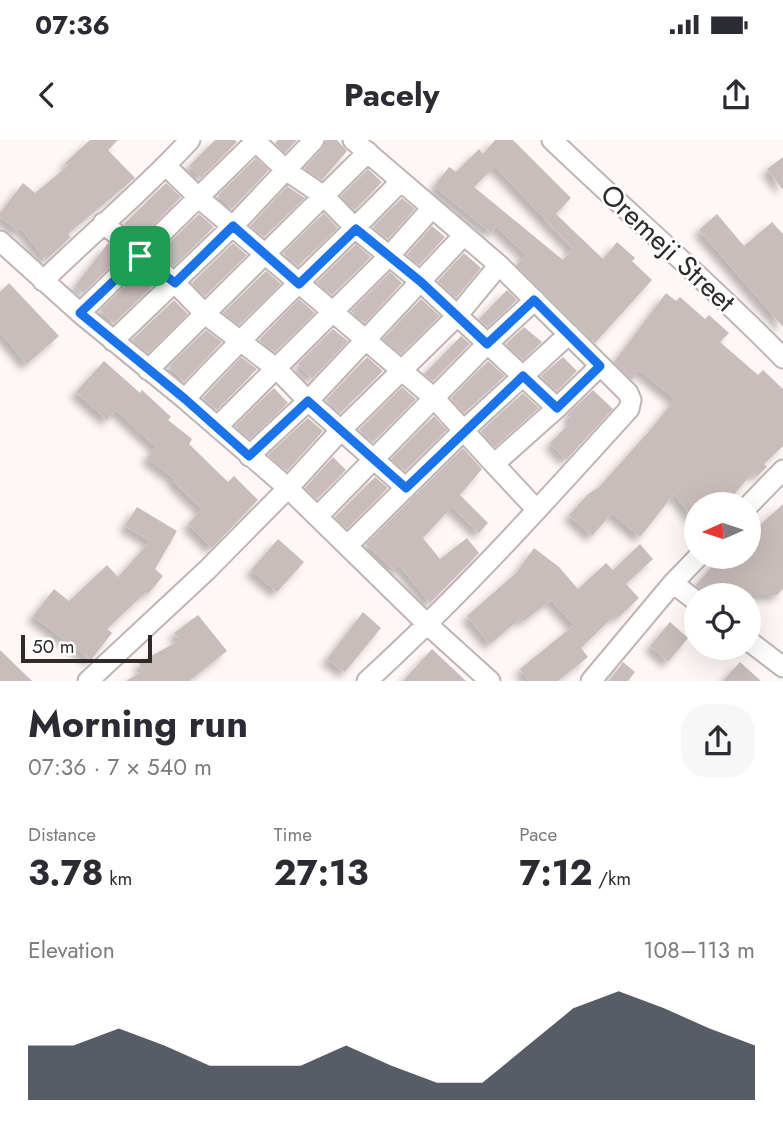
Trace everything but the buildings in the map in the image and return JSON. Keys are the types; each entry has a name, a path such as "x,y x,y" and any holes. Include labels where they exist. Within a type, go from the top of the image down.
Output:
{"street":[{"path":"43,281 166,166 190,140"},
{"path":"80,313 255,140 287,171 324,197 356,229 421,282 557,408"},
{"path":"113,341 233,226 314,140"},
{"name":"Oremeji Street","path":"552,140 632,217 737,311 783,358"},
{"path":"148,370 324,197 361,146 499,265 628,393 631,400 629,409 428,625 367,681"},
{"path":"166,166 199,198 434,398 537,510"},
{"path":"185,399 238,341 356,229 401,181"},
{"path":"217,427 390,255 432,208"},
{"path":"103,223 175,283 205,314 277,369 340,431 406,488"},
{"path":"249,456 308,401 464,235"},
{"path":"0,241 80,313 288,488 428,625 490,681"},
{"path":"88,681 207,570 340,431 457,316 499,265"},
{"path":"318,516 487,344 534,300"},
{"path":"348,545 464,430 569,334"},
{"path":"494,464 600,366"},
{"path":"761,493 783,470"},
{"path":"591,681 686,569"},
{"path":"673,583 684,592"},
{"path":"761,650 783,667"}],"route":[{"path":"233,226 299,284 356,229 421,282 487,344 534,300 600,366 557,408 523,376 406,488 308,401 249,456 185,399 80,313 140,256 175,283 233,226"}]}
